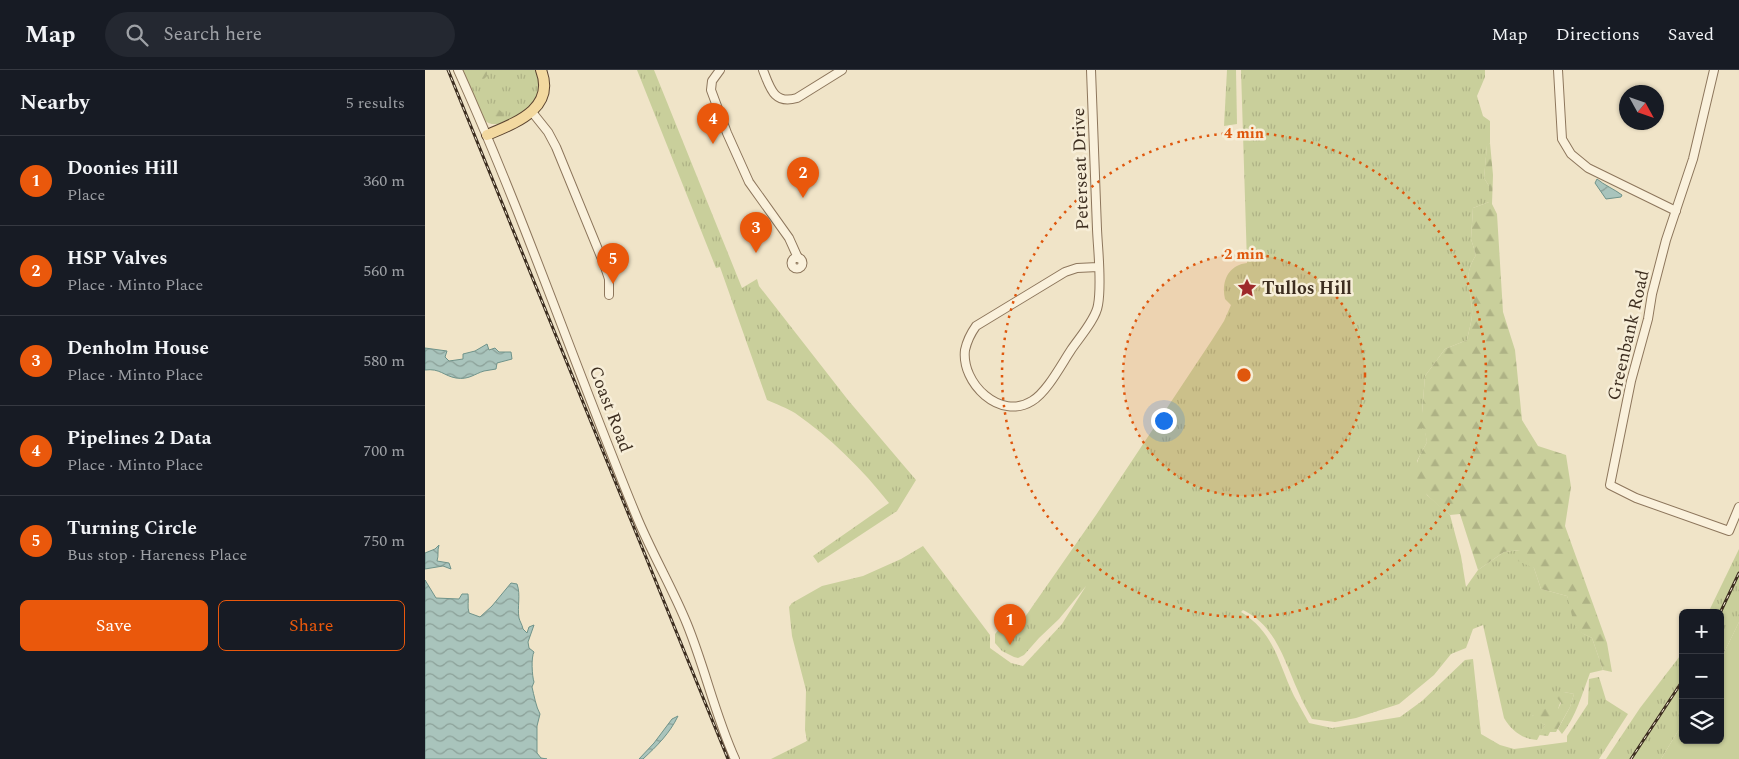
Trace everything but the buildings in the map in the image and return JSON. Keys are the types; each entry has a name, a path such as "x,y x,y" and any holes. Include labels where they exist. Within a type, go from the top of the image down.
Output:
{"main road":[{"path":"487,135 521,120 532,112 540,102 543,91 544,80 541,70"}],"street":[{"name":"Coast Road","path":"458,70 527,233 636,517 688,626 718,716 735,759"},
{"path":"720,70 713,81 711,90 725,128 749,182 789,238 797,258"},
{"path":"763,70 775,96 783,100 797,98 842,70"},
{"name":"Peterseat Drive","path":"1091,70 1098,267 1098,307 1043,391 1031,402 1022,405 1006,406 990,400 978,387 966,365 965,349 976,326 1065,272 1077,268 1098,267"},
{"path":"1557,70 1562,139 1571,154 1588,168 1676,211"},
{"name":"Greenbank Road","path":"1714,70 1693,159 1666,240 1652,294 1648,319 1632,379 1609,485 1636,498 1729,531 1739,507"},
{"path":"532,112 548,132 556,147 604,264 609,279 609,295"}],"green space":[{"path":"460,70 538,70 539,87 537,100 531,108 520,116 498,124 492,124 487,122 480,113"},
{"path":"475,70 487,70 487,76 481,82 478,81"},
{"path":"637,70 654,70 742,288 757,279 759,286 848,400 916,480 897,511 818,563 813,556 889,503 857,466 833,443 795,413 767,400 720,267 716,268"},
{"path":"1227,70 1236,70 1237,124 1224,126"},
{"path":"1241,70 1485,70 1485,77 1477,96 1483,116 1490,121 1490,143 1487,146 1484,178 1489,186 1489,202 1473,208 1471,239 1476,255 1468,276 1472,309 1471,320 1467,340 1445,349 1425,376 1422,413 1427,442 1417,461 1427,495 1450,515 1461,556 1466,587 1478,570 1504,552 1520,550 1534,568 1541,589 1567,596 1573,610 1576,626 1580,631 1592,638 1603,670 1590,673 1575,713 1562,734 1558,729 1570,707 1574,694 1564,692 1558,709 1532,716 1545,725 1537,740 1527,738 1514,730 1504,718 1483,625 1473,629 1466,648 1451,654 1434,675 1399,704 1356,718 1335,722 1312,719 1278,645 1271,634 1254,617 1243,610 1241,612 1261,629 1268,639 1294,696 1309,723 1332,728 1400,717 1422,701 1465,660 1473,659 1481,734 1500,745 1514,749 1567,742 1567,736 1588,704 1589,679 1599,677 1606,700 1628,714 1599,759 771,759 807,741 805,730 806,690 792,636 789,607 792,603 822,586 863,576 901,559 923,546 990,635 990,648 1011,663 1023,666 1062,624 1086,586 1059,619 1024,655 1018,658 1014,657 1002,651 995,643 995,634 1004,623 1012,628 1025,617 1096,515 1212,340 1231,305 1225,299 1224,293 1227,275 1240,264 1247,263"},
{"path":"491,103 502,112 504,117 493,120 489,116 485,108"},
{"path":"1490,143 1493,175 1492,204 1497,214 1503,312 1515,350 1522,420 1538,446 1566,455 1571,487 1565,526 1607,643 1612,672 1603,670 1592,638 1581,633 1578,629 1567,596 1541,589 1534,568 1518,561 1520,550 1504,552 1478,570 1460,514 1450,515 1430,498 1420,485 1417,477 1418,460 1427,442 1424,428 1412,430 1408,425 1422,413 1425,376 1445,349 1467,340 1472,313 1468,275 1476,255 1471,239 1473,208 1489,202 1489,186 1484,178 1487,145"},
{"path":"1739,549 1739,622 1724,653 1724,609 1710,609"},
{"path":"1739,622 1739,759 1661,759 1679,730 1679,744 1724,744 1724,653"},
{"path":"1679,657 1679,730 1661,759 1606,759 1640,708"},
{"path":"1564,692 1574,694 1570,707 1556,732 1550,732 1548,736 1539,735 1545,725 1531,717 1549,704 1558,709 1561,703 1555,695"}],"water":[{"path":"1597,179 1622,195 1621,197 1606,199 1595,183"},
{"path":"487,344 489,350 495,348 499,352 511,352 512,359 497,363 496,369 464,378 452,377 434,370 425,370 425,348 447,351 445,357 449,361 463,359 463,354 475,351"},
{"path":"439,545 437,561 449,563 451,569 443,566 425,569 425,553"},
{"path":"425,580 436,598 459,599 462,594 468,594 469,613 480,617 511,583 517,584 519,592 519,618 523,629 527,633 529,627 534,625 528,642 529,648 534,652 532,667 534,682 532,687 540,714 537,726 537,753 541,758 547,759 425,759"},
{"path":"678,716 667,734 658,744 643,759 639,759 672,719"}],"railway":[{"path":"448,70 728,759"},
{"path":"1722,609 1739,573"},
{"path":"1631,759 1679,686"}],"place":[{"name":"Pipelines 2 Data","path":"713,144"},
{"name":"HSP Valves","path":"803,198"},
{"name":"Denholm House","path":"756,253"},
{"name":"Turning Circle","path":"613,284"},
{"name":"Tullos Hill","path":"1247,288"},
{"name":"Doonies Hill","path":"1010,645"}]}
